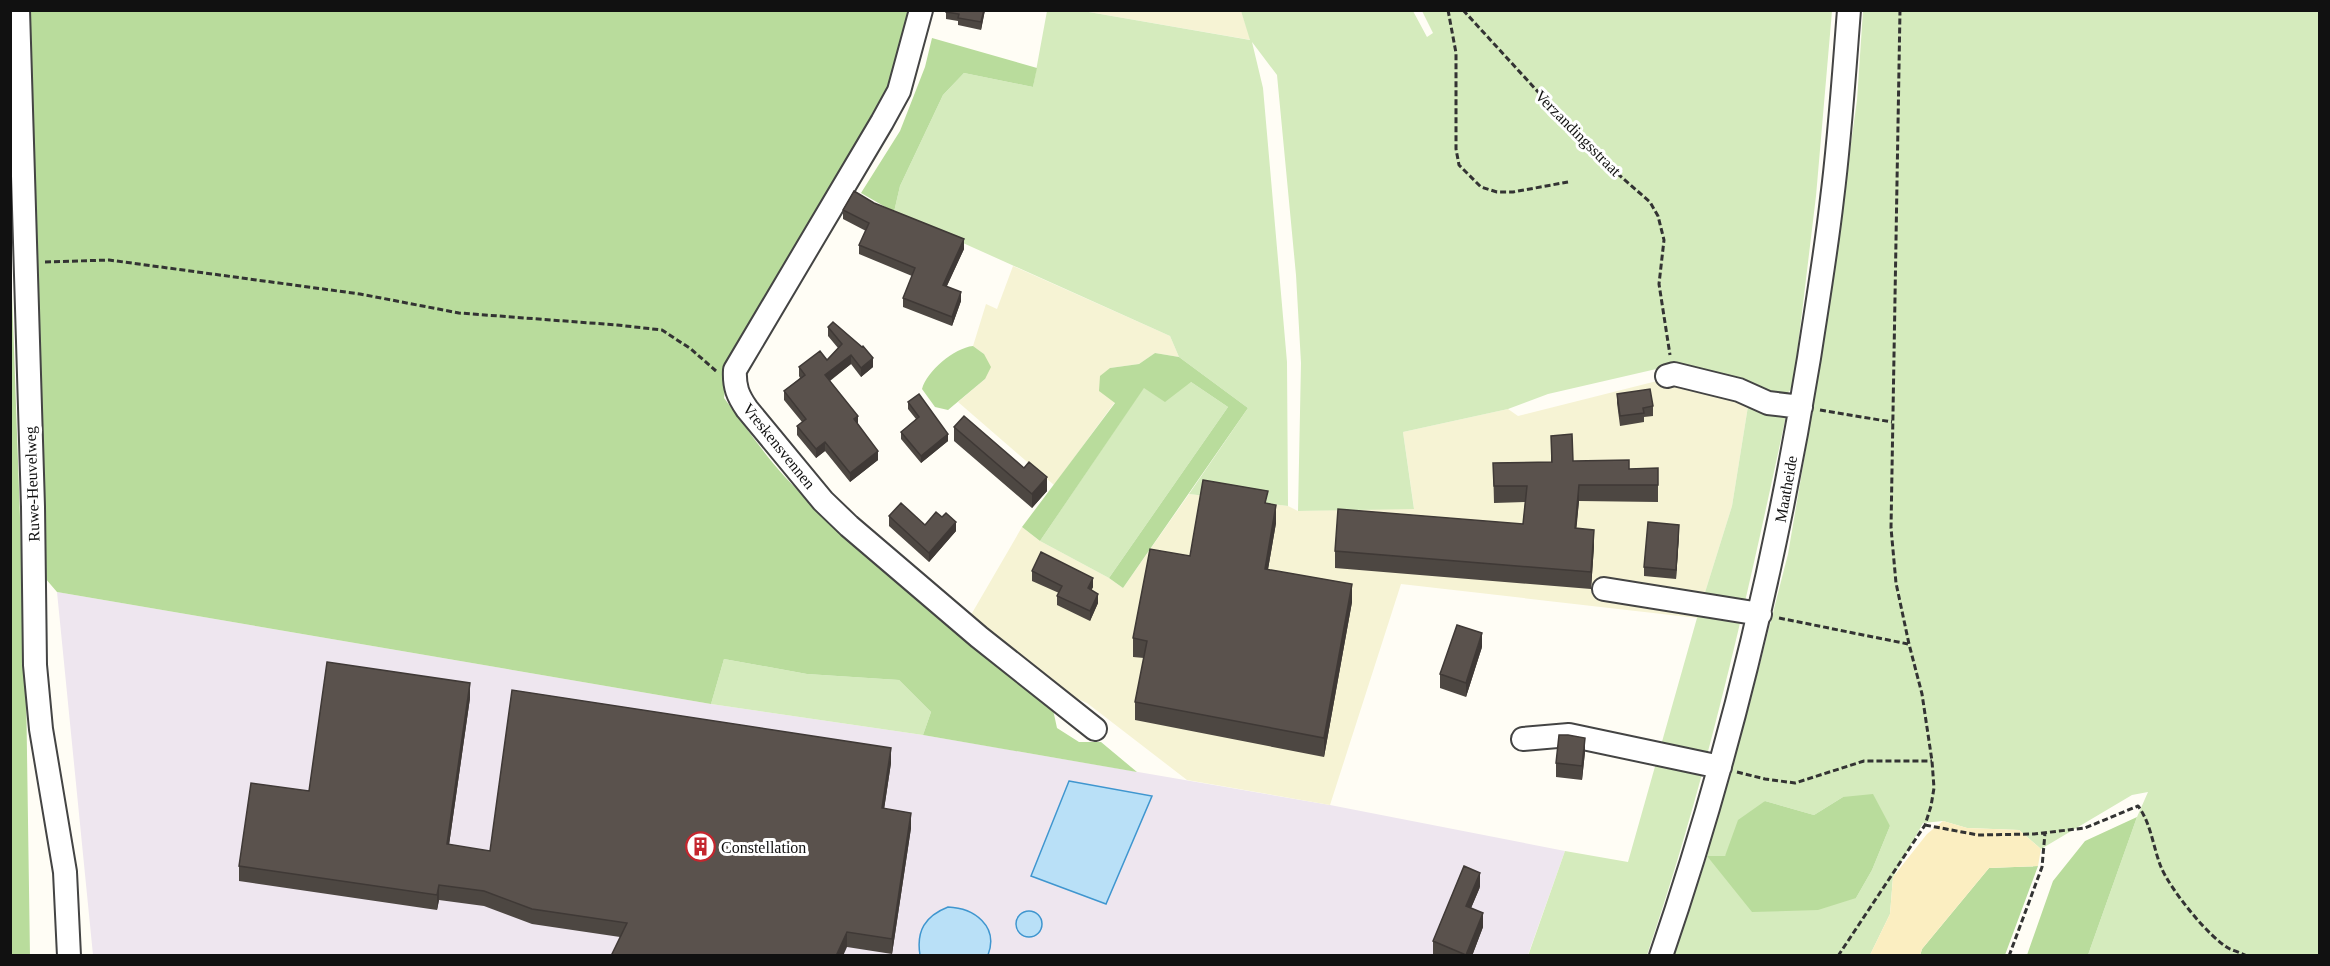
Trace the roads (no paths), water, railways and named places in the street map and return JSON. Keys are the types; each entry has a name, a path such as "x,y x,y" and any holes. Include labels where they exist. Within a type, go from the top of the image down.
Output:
{"street":[{"name":"Ruwe-Heuvelweg","path":"18,10 36,675 41,729 65,872 69,956"},
{"name":"Vreskensvennen","path":"921,10 899,91 735,370 734,384 738,396 747,409 823,501 849,526 979,637 1095,729"},
{"name":"Maatheide","path":"1661,956 1684,889 1720,767 1760,614 1778,533 1801,406 1832,200 1849,10"},
{"path":"1670,375 1739,390 1768,403 1801,406"},
{"path":"1604,589 1760,614"},
{"path":"1523,739 1569,735 1720,767"}],"water":[{"path":"1069,781 1152,796 1106,904 1031,876"},
{"path":"948,907 967,911 982,920 990,935 991,945 988,955 920,955 919,939 924,925 933,915"},
{"path":"1029,911 1038,915 1042,924 1038,933 1029,937 1020,933 1016,924 1020,915"}],"place":[{"name":"Constellation","path":"700,847"}]}
